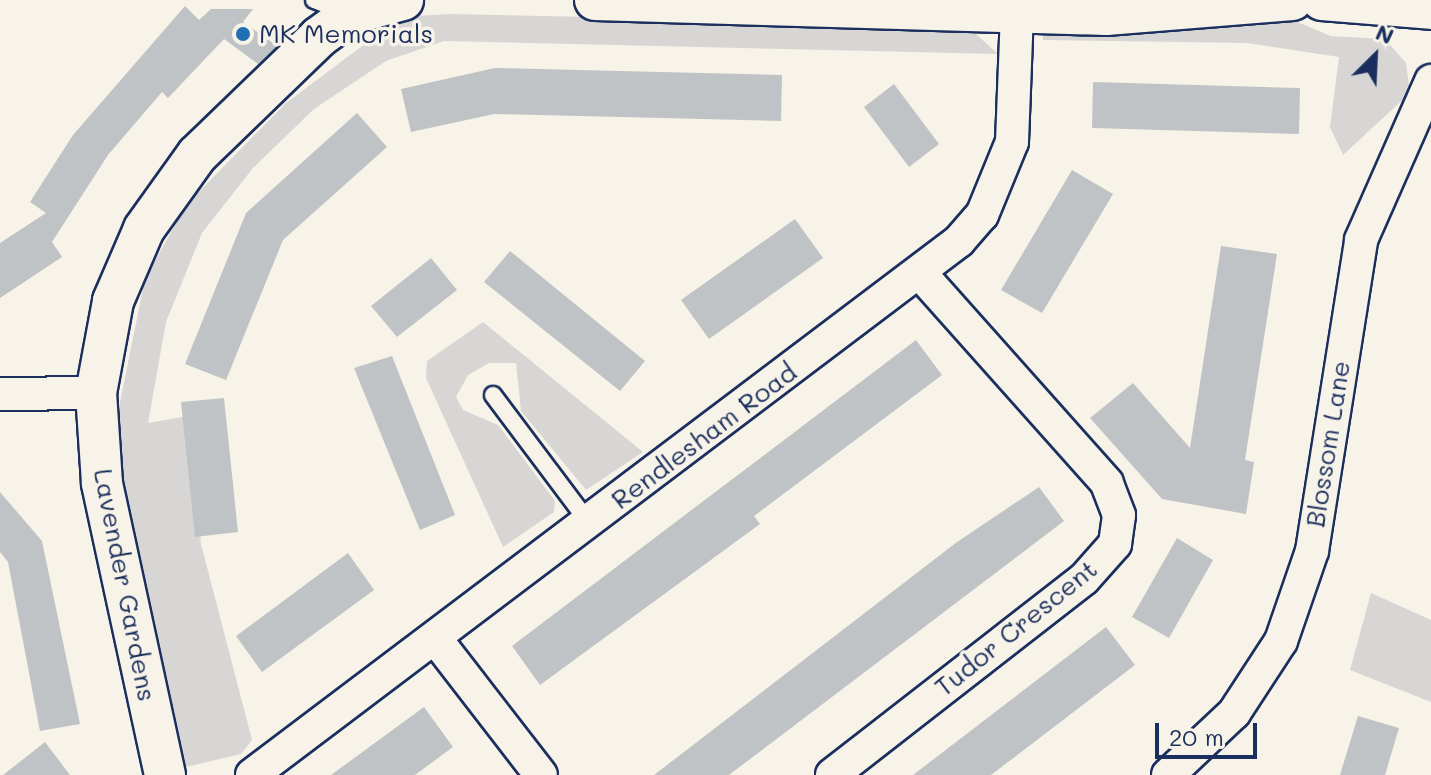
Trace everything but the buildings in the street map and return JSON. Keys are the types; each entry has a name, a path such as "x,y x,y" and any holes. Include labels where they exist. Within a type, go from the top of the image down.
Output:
{"street":[{"path":"351,14 403,0"},
{"path":"595,0 1106,15 1292,0"},
{"path":"1322,0 1431,9"},
{"name":"Rendlesham Road","path":"252,775 920,273 982,215 999,183 1012,142 1017,12"},
{"name":"Lavender Gardens","path":"165,775 126,615 102,483 96,393 113,301 144,229 197,155 351,14"},
{"name":"Blossom Lane","path":"1168,775 1234,713 1281,641 1312,551 1361,240 1431,81"},
{"name":"Tudor Crescent","path":"832,775 1084,579 1115,544 1119,515 1107,483 920,273"},
{"path":"0,394 96,393"},
{"path":"435,638 541,775"}],"lane":[{"path":"314,0 351,14"},
{"path":"493,395 589,523"}],"shaded area":[{"path":"449,14 966,25 998,54 444,41 386,61 314,109 253,168 202,233 166,322 148,423 188,416 201,544 252,740 241,754 186,767 175,758 125,507 117,417 145,279 186,205 286,103 401,17"},
{"path":"1043,18 1295,21 1331,36 1385,39 1406,63 1410,93 1343,155 1330,127 1339,57 1247,43 1043,40"},
{"path":"483,322 643,452 586,490 521,411 516,363 489,363 468,375 456,397 463,410 498,425 555,501 554,512 503,547 426,378 427,361"},
{"path":"1371,593 1431,620 1431,702 1350,670"}],"place":[{"name":"MK Memorials","path":"243,34"}]}
